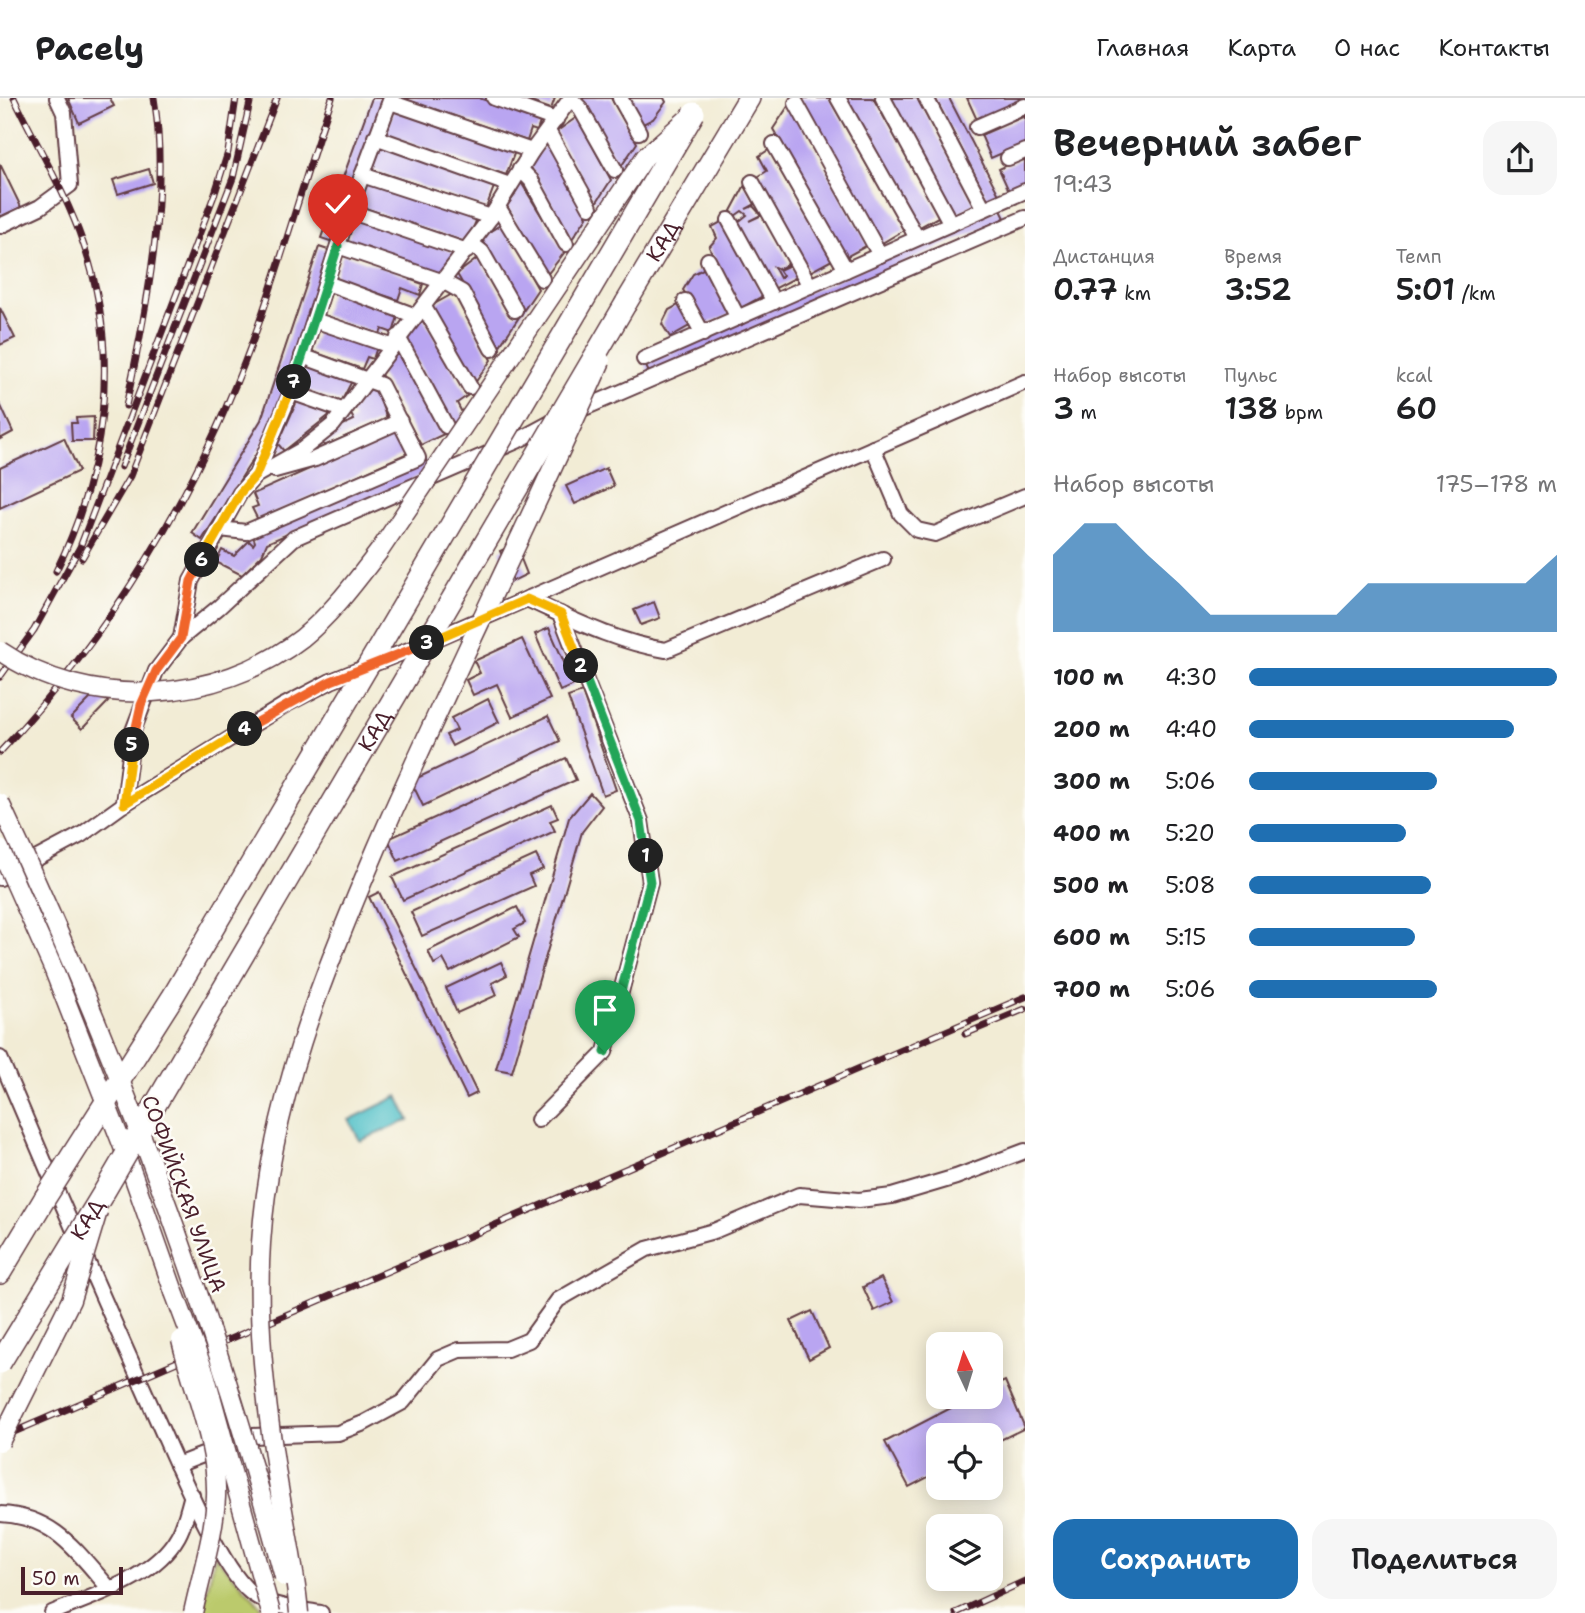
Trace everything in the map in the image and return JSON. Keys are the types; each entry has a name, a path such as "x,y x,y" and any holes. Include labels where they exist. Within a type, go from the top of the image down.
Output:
{"highway":[{"name":"КАД","path":"0,1363 104,1192 749,98"},
{"name":"КАД","path":"0,1273 172,998 698,105"}],"main road":[{"path":"0,651 49,677 80,686 117,692 158,692 226,679 266,661 301,638 332,611 380,550 645,157 698,105"},
{"path":"299,1613 275,1468 260,1289 267,1191 288,1084 329,960 419,749 558,459 626,303"},
{"name":"СОФИЙСКАЯ УЛИЦА","path":"0,803 75,972 156,1176 250,1456 294,1613"},
{"name":"СОФИЙСКАЯ УЛИЦА","path":"0,849 68,1006 140,1190 205,1374 271,1613"},
{"path":"0,1442 71,1300 104,1192"},
{"path":"174,1292 181,1341 211,1454 216,1495 210,1537 193,1613"}],"street":[{"path":"0,226 40,207 70,185 64,113 57,98"},
{"path":"494,98 552,126 590,207"},
{"path":"181,638 191,581 240,493 256,475 317,439 333,425 495,212 532,150 571,98 580,108 615,170"},
{"path":"620,98 639,132"},
{"path":"838,98 917,238"},
{"path":"883,98 951,224"},
{"path":"926,98 985,209"},
{"path":"256,475 291,392 349,211 390,100 532,150"},
{"path":"796,103 880,255"},
{"path":"977,127 1025,106"},
{"path":"375,137 510,184"},
{"path":"774,144 846,270"},
{"path":"1009,158 1025,151"},
{"path":"520,169 531,180 566,244"},
{"path":"362,175 495,212 542,279"},
{"path":"752,182 810,286"},
{"path":"644,359 1025,191"},
{"path":"124,804 133,731 156,671 181,638 294,538 517,441 536,429 1019,220 1004,200"},
{"path":"349,211 482,253 515,310"},
{"path":"729,220 774,302"},
{"path":"338,246 444,282 462,292 492,349"},
{"path":"708,260 738,318"},
{"path":"327,283 420,312 470,387"},
{"path":"685,301 703,334"},
{"path":"314,320 395,342 446,426"},
{"path":"220,529 246,532 418,458 381,385 302,356"},
{"path":"0,878 81,835 124,804 282,706 331,681 527,599 1025,382"},
{"path":"291,392 342,410"},
{"path":"256,475 305,462 400,421"},
{"path":"873,448 901,514 917,530 935,534 1025,496"},
{"path":"527,599 648,648 666,650 883,559"},
{"path":"538,1120 605,1052 650,882 641,821 561,614"},
{"path":"0,1058 177,1465 220,1550 249,1591 261,1600 321,1613"},
{"path":"177,1465 252,1436 338,1433 365,1423 403,1402 426,1370 438,1359 459,1350 507,1349 529,1340 558,1300 647,1249 714,1231 799,1195 859,1200 892,1196 956,1177 1025,1151"},
{"path":"52,1613 145,1571 163,1556 178,1536 192,1494"},
{"path":"0,1514 31,1518 49,1526 109,1588"}],"green space":[{"path":"215,1556 261,1606 263,1613 202,1613"}],"water":[{"path":"398,1096 409,1120 360,1141 349,1120"}],"building":[{"path":"68,98 110,98 114,106 79,123"},
{"path":"372,98 385,98 333,242 321,238"},
{"path":"401,98 479,98 541,119 537,131 531,129 527,141"},
{"path":"520,98 555,98 551,109"},
{"path":"580,98 611,98 637,143 620,168"},
{"path":"625,98 664,98 666,102 653,119 641,125"},
{"path":"800,98 829,98 904,230 882,243"},
{"path":"844,98 873,98 940,216 918,228"},
{"path":"889,98 917,98 974,204 952,216"},
{"path":"935,98 949,98 999,195 988,200"},
{"path":"967,98 1025,98 1025,99 977,120"},
{"path":"789,105 868,245 846,257 773,129"},
{"path":"394,110 515,151 506,175 386,134"},
{"path":"1025,116 1025,143 991,158 981,135"},
{"path":"577,117 611,180 596,203 556,132"},
{"path":"547,143 587,217 572,239 529,164"},
{"path":"379,145 495,184 486,208 371,169"},
{"path":"770,149 832,260 810,272 756,178 767,171 759,156"},
{"path":"1025,157 1025,184 1009,191 999,169"},
{"path":"0,164 21,207 0,217"},
{"path":"149,169 153,183 118,194 113,180"},
{"path":"519,179 564,253 546,276 507,206 515,195 511,192"},
{"path":"367,181 477,218 472,231 466,241 462,241 365,208 359,205"},
{"path":"745,185 755,204 746,209 753,206 761,215 749,221 762,215 789,263 779,269 774,267 780,278 783,276 779,270 790,265 797,277 774,289 737,223 747,215 742,211 735,216 731,211"},
{"path":"1000,208 1005,218 650,375 645,364"},
{"path":"355,218 456,253 442,274 347,242"},
{"path":"723,221 763,296 741,308 709,247 717,238 712,227"},
{"path":"502,224 538,289 499,347 457,274 478,258 513,316 522,309 481,237"},
{"path":"319,247 331,251 270,432 202,540 192,533 261,420"},
{"path":"343,254 412,278 411,280 423,284 420,295 402,288 398,300 335,279"},
{"path":"705,268 730,314 707,324 683,290 693,274"},
{"path":"331,291 399,313 393,333 382,329 380,334 323,315"},
{"path":"454,293 491,360 475,383 431,306"},
{"path":"680,304 691,325 670,337 662,324 669,310"},
{"path":"0,308 15,338 0,345"},
{"path":"422,315 467,396 457,403 468,424 457,431 404,336"},
{"path":"319,327 377,347 373,359 367,357 362,369 310,351"},
{"path":"396,351 444,434 421,445 379,371"},
{"path":"307,363 353,379 341,402 299,387"},
{"path":"375,387 387,419 324,446 322,439 332,430 354,420 350,412 356,407 353,403 363,392"},
{"path":"297,401 332,413 284,451 278,444"},
{"path":"0,404 13,432 0,439"},
{"path":"94,417 93,441 72,441 71,423 77,423 76,418"},
{"path":"397,430 408,453 258,520 252,508 258,506 253,494"},
{"path":"64,438 79,471 0,508 0,468"},
{"path":"426,460 431,471 267,543 262,555 242,575 216,562 222,550 234,556 249,541 253,545 253,536"},
{"path":"606,468 614,486 575,504 566,486"},
{"path":"515,544 527,574 513,581 500,551"},
{"path":"654,602 660,618 641,625 634,610"},
{"path":"549,628 574,685 560,691 535,634"},
{"path":"522,639 550,699 512,717 497,684 473,695 466,680 480,673 474,661"},
{"path":"97,692 108,702 82,729 71,718"},
{"path":"582,692 616,790 603,795 568,697"},
{"path":"488,699 499,722 452,746 446,735 457,730 451,718"},
{"path":"548,716 560,741 423,806 411,781"},
{"path":"566,758 576,780 398,861 388,839"},
{"path":"590,793 602,806 582,832 512,1072 496,1069 569,818"},
{"path":"552,805 558,818 550,821 555,831 403,900 392,877"},
{"path":"536,855 543,869 529,875 534,886 422,936 411,912"},
{"path":"379,892 477,1093 467,1098 369,897"},
{"path":"517,907 525,923 514,929 519,937 450,972 443,959 434,964 428,951"},
{"path":"501,962 507,975 492,983 497,995 457,1013 446,988"},
{"path":"881,1278 893,1302 874,1311 863,1287"},
{"path":"812,1311 829,1348 809,1359 791,1321"},
{"path":"1005,1381 1025,1428 1003,1439 1003,1423 926,1423 926,1478 909,1487 885,1442 949,1409 1003,1409"}],"railway":[{"path":"14,98 76,224 95,284 102,326 104,368 97,451 87,492 56,571"},
{"path":"126,406 154,252 159,173 154,98"},
{"path":"0,677 34,630 80,547 215,193 228,152 236,98"},
{"path":"121,467 233,178 251,98"},
{"path":"82,558 130,476 277,98"},
{"path":"0,752 40,707 114,610 178,506 231,397 253,340 332,98"},
{"path":"0,1438 1025,997"},
{"path":"965,1034 1025,1009"},
{"path":"956,1613 1025,1581"}],"route":[{"path":"338,246 291,392 267,454 256,475 240,493 191,581 181,638 156,671 141,705 133,731 124,804 282,706 331,681 527,599 561,614 641,821 650,882 605,1052"}]}
